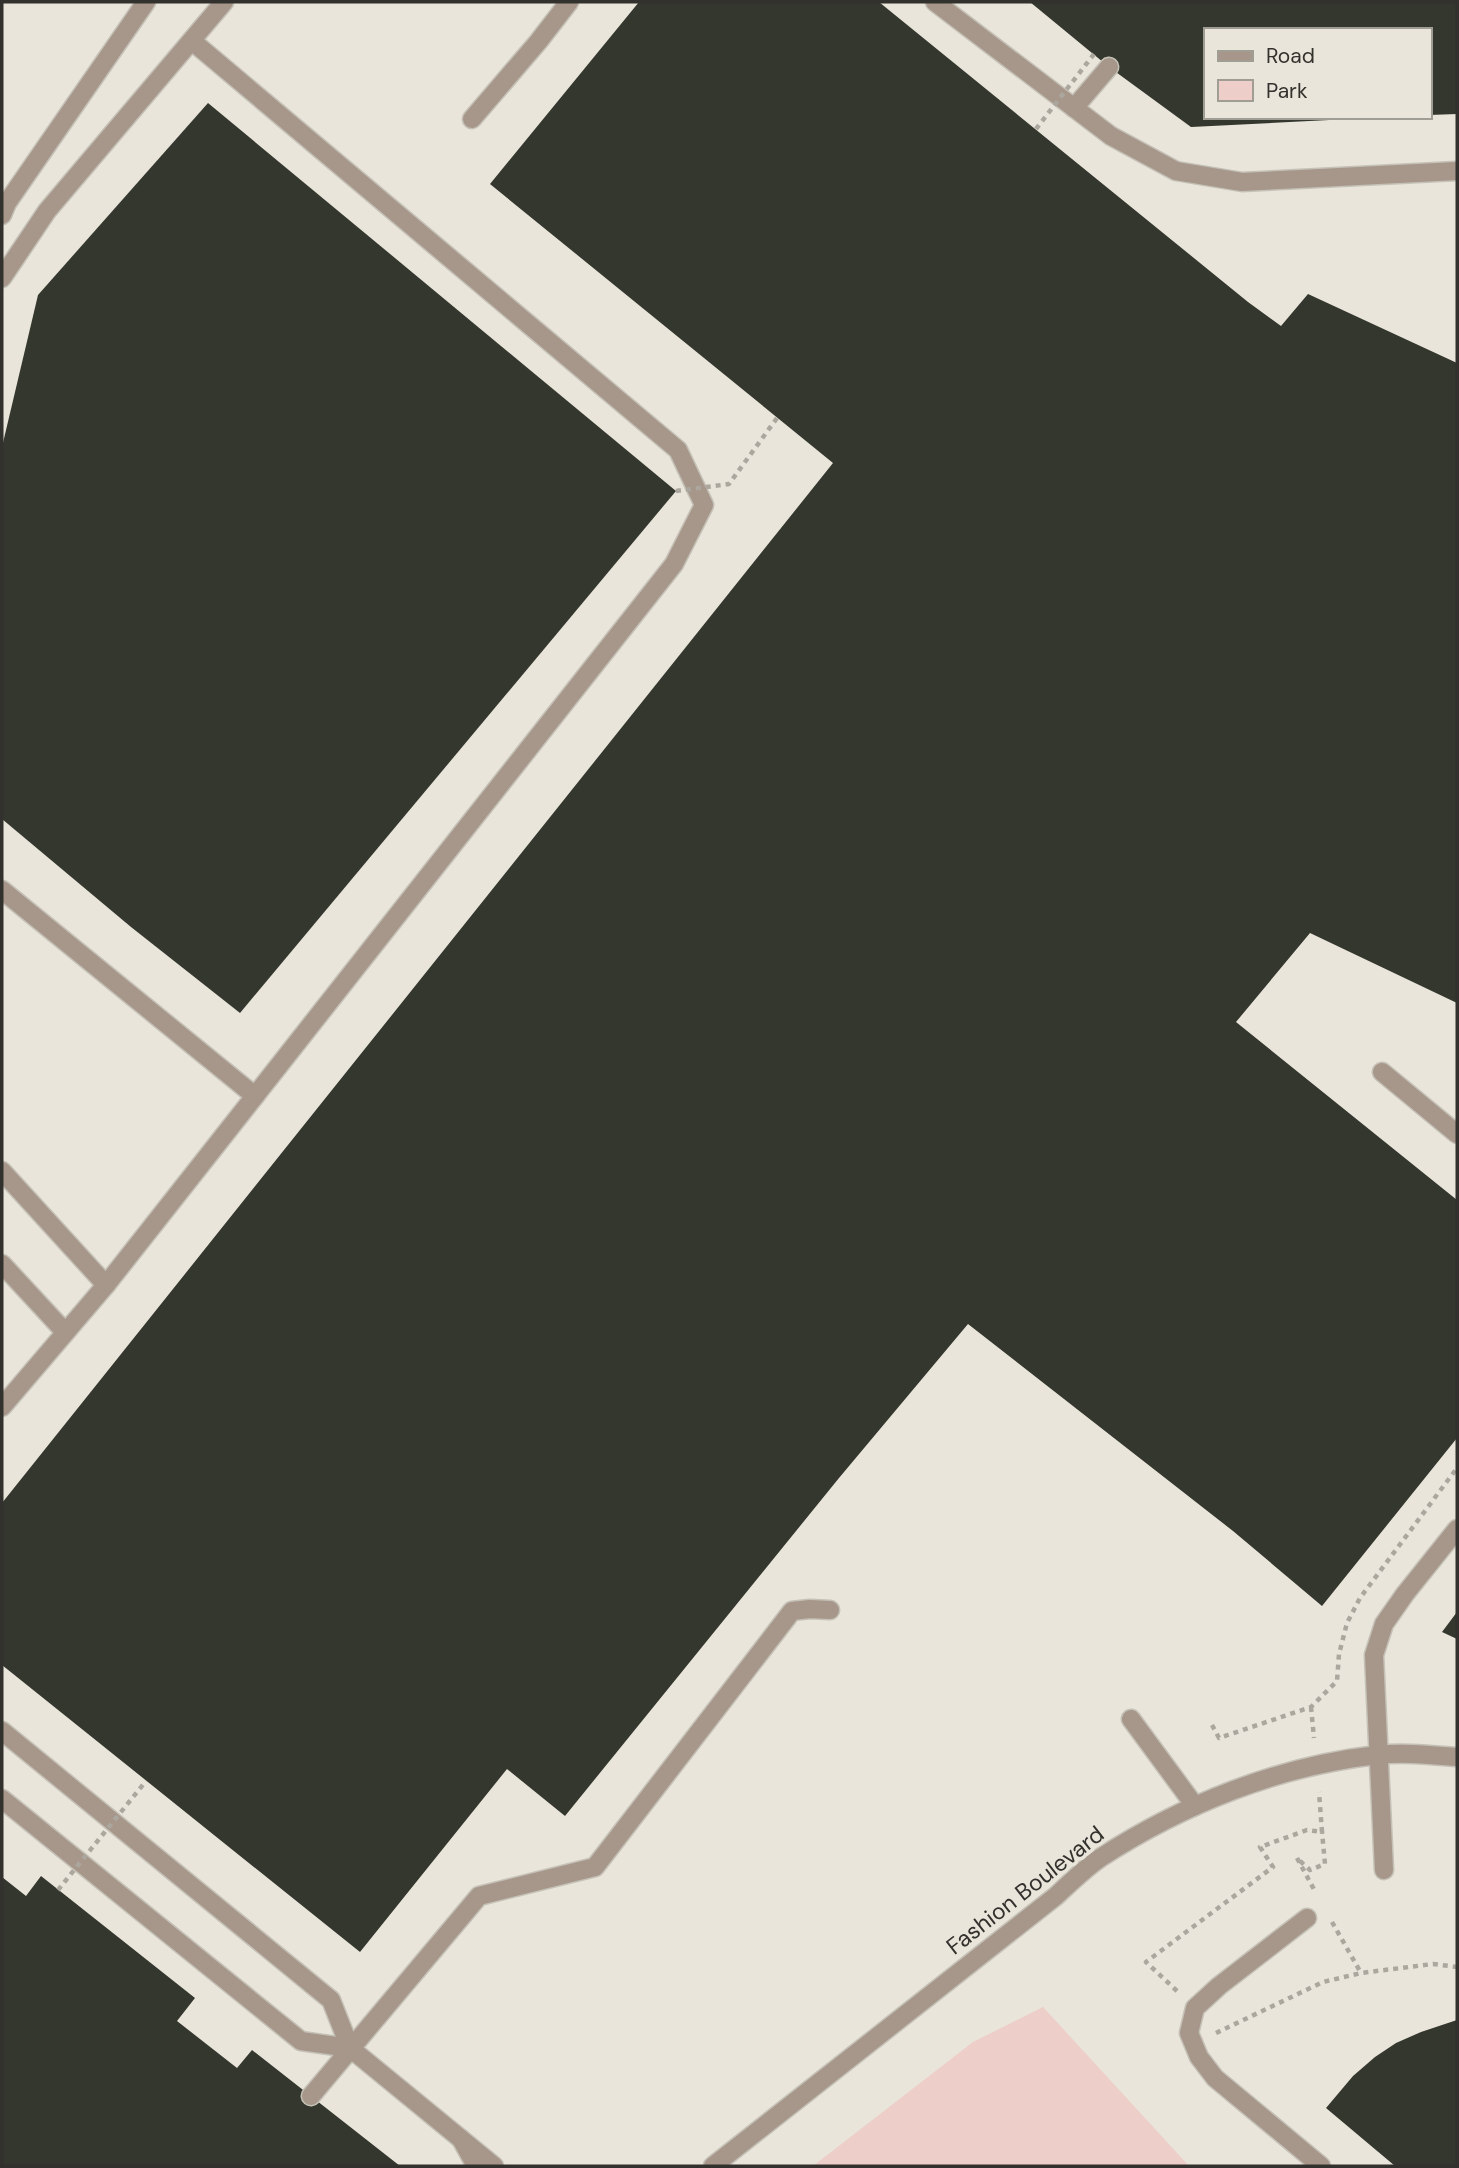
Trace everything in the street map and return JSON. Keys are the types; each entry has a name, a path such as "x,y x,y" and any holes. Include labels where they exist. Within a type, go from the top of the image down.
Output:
{"street":[{"path":"2,215 7,203 146,2"},
{"path":"2,278 47,211 224,2"},
{"path":"472,119 569,2"},
{"path":"935,2 1111,136 1176,171 1242,182 1457,172"},
{"path":"2,1407 106,1285 674,564 704,505 678,450 192,41"},
{"path":"1074,108 1109,67"},
{"path":"2,890 255,1096"},
{"path":"1382,1072 1457,1134"},
{"path":"2,1171 106,1285"},
{"path":"2,1264 65,1332"},
{"path":"1384,1870 1374,1655 1384,1624 1457,1529"},
{"path":"311,2096 479,1896 595,1867 792,1611 830,1611"},
{"path":"1131,1718 1195,1806"},
{"path":"2,1731 331,2000 350,2048 494,2166"},
{"name":"Fashion Boulevard","path":"713,2166 1056,1896 1098,1859 1162,1821 1227,1792 1317,1765 1379,1755 1457,1757"},
{"path":"2,1799 301,2041 350,2048"},
{"path":"1307,1918 1219,1986 1195,2008 1189,2033 1199,2057 1215,2078 1321,2166"},
{"path":"461,2139 476,2166"}],"path":[{"path":"1036,129 1094,54"},
{"path":"676,491 729,484 777,418"},
{"path":"1212,1725 1219,1738 1311,1707 1337,1681 1339,1654 1347,1623 1360,1598 1457,1468"},
{"path":"1297,1858 1310,1870 1325,1864 1311,1707"},
{"path":"58,1889 146,1781"},
{"path":"1195,2008 1146,1962 1273,1867 1260,1847 1307,1830 1322,1832"},
{"path":"1193,2044 1324,1982 1361,1973 1433,1964 1457,1967"}],"green space":[{"path":"1043,2007 1189,2166 813,2166 973,2042"}],"building":[{"path":"639,2 879,2 1281,326 1308,294 1457,363 1457,1003 1310,933 1236,1022 1457,1200 1457,1438 1322,1606 1233,1531 968,1324 839,1478 565,1816 507,1769 360,1952 2,1665 2,1503 833,463 490,184"},
{"path":"1030,2 1457,2 1457,114 1431,115 1431,28 1204,28 1204,119 1349,119 1191,127 1109,67"},
{"path":"208,103 676,491 240,1013 131,927 2,819 2,447 38,295"},
{"path":"1457,1612 1457,1639 1442,1632"},
{"path":"41,1876 195,1998 177,2021 237,2068 252,2050 400,2166 2,2166 2,1877 26,1896"},
{"path":"1457,2020 1457,2166 1395,2166 1326,2108 1353,2076 1375,2057 1396,2043"}]}
